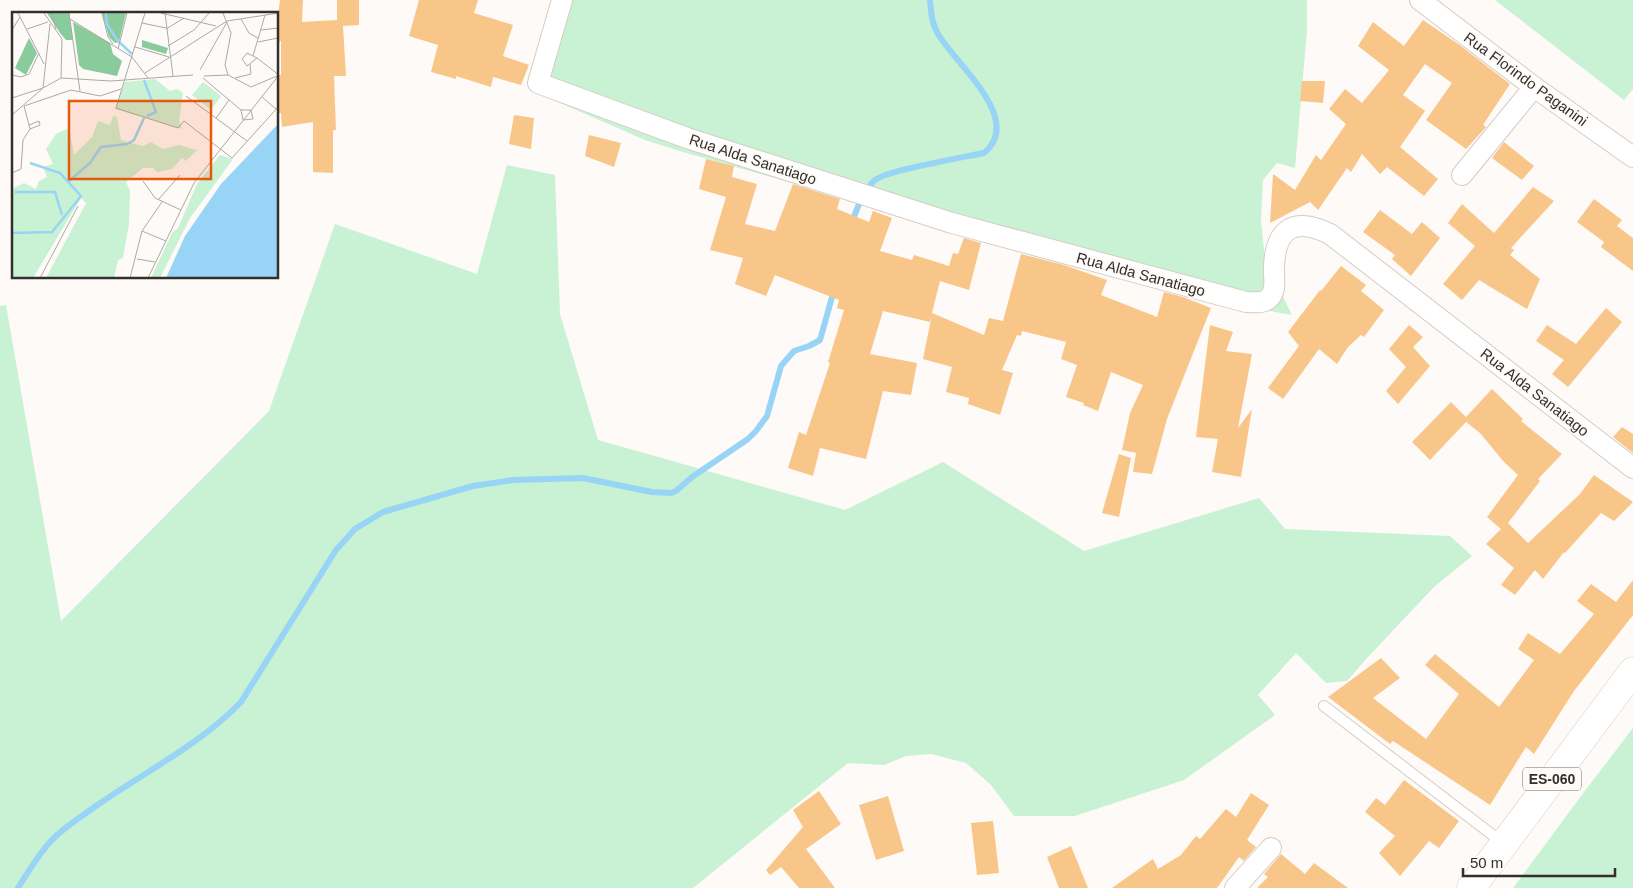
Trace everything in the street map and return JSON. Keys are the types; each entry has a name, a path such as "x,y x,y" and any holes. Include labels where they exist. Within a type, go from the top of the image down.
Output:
{"main road":[{"name":"ES-060","path":"1471,888 1633,671"}],"street":[{"name":"Rua Alda Sanatiago","path":"562,0 538,83 687,138 952,223 1246,302 1268,300 1274,291 1276,251 1281,238 1290,228 1299,226 1315,227 1330,234 1633,468"},
{"name":"Rua Florindo Paganini","path":"1420,0 1534,87 1633,158"},
{"path":"1462,175 1534,87"},
{"path":"1235,888 1271,848"}],"lane":[{"path":"1324,706 1504,844"}],"green space":[{"path":"563,0 1307,0 1307,30 1295,168 1277,163 1263,180 1261,220 1265,260 1292,315 1191,297 645,140 535,92"},
{"path":"1495,0 1633,0 1633,89 1624,100"},
{"path":"507,165 555,175 560,314 598,440 845,510 943,462 1084,551 1259,498 1285,529 1450,536 1472,556 1434,587 1347,681 1326,683 1296,653 1258,695 1275,715 1184,780 1075,816 1014,816 991,785 966,763 931,754 906,756 884,765 848,763 693,888 0,888 0,306 6,305 61,621 269,411 335,224 477,274"},
{"path":"1633,728 1633,888 1513,888 1584,792"}],"building":[{"path":"280,0 303,0 302,22 337,20 337,0 359,0 359,25 343,26 346,76 334,76 336,130 333,130 333,173 313,172 313,122 282,127 281,113 279,113 281,41 279,41"},
{"path":"419,0 478,0 474,13 513,25 503,56 529,65 521,85 493,77 491,87 456,76 456,79 431,72 438,45 409,36"},
{"path":"1423,20 1461,46 1510,84 1483,125 1486,127 1466,149 1426,120 1452,83 1425,64 1403,95 1425,111 1400,147 1438,179 1424,196 1387,167 1380,174 1362,154 1351,172 1347,168 1318,210 1310,202 1270,223 1273,174 1295,190 1316,155 1321,160 1346,124 1329,109 1345,89 1362,103 1389,70 1358,46 1373,22 1404,46"},
{"path":"1302,81 1325,81 1323,103 1300,101"},
{"path":"514,115 534,118 531,149 509,144"},
{"path":"589,135 621,143 614,167 585,156"},
{"path":"1504,142 1534,166 1522,180 1492,158"},
{"path":"706,159 734,166 732,177 757,184 745,224 775,231 793,184 840,199 837,209 869,222 873,211 892,218 880,251 912,260 914,255 949,266 953,253 958,254 964,238 981,243 969,290 940,281 932,313 984,335 989,318 1003,321 1021,254 1064,265 1107,280 1101,295 1157,317 1164,292 1211,308 1167,419 1152,474 1133,472 1136,453 1122,450 1130,413 1143,385 1111,372 1098,411 1083,405 1084,403 1066,397 1077,365 1061,359 1066,342 1022,331 1021,336 1017,335 1002,370 1013,373 1000,415 968,404 969,398 946,392 952,367 923,359 932,314 930,322 883,311 870,354 917,363 911,395 883,391 866,459 820,448 813,476 788,468 799,432 806,435 830,363 828,362 844,310 837,308 839,300 775,275 766,296 735,284 743,258 710,250 726,197 699,189"},
{"path":"1533,187 1554,201 1511,248 1514,250 1510,255 1540,279 1527,309 1479,280 1462,300 1443,284 1475,246 1448,223 1462,204 1494,233"},
{"path":"1594,199 1622,220 1617,226 1633,238 1633,271 1601,247 1604,242 1577,222"},
{"path":"1380,210 1412,234 1422,222 1440,238 1411,276 1392,259 1395,255 1363,232"},
{"path":"1341,266 1366,285 1361,291 1384,310 1364,337 1361,335 1348,347 1337,364 1319,349 1283,399 1268,388 1299,346 1288,332"},
{"path":"1606,308 1622,322 1568,387 1552,374 1564,360 1536,341 1547,325 1576,344"},
{"path":"1210,325 1233,332 1226,351 1252,354 1238,428 1252,409 1241,477 1212,472 1218,439 1196,437"},
{"path":"1409,325 1423,337 1413,347 1430,366 1398,404 1386,391 1406,367 1389,349"},
{"path":"1492,389 1523,419 1521,421 1562,454 1538,479 1540,481 1508,523 1528,543 1580,494 1594,475 1633,502 1614,521 1601,513 1564,552 1543,579 1535,570 1515,595 1501,585 1514,568 1486,544 1501,529 1487,517 1518,475 1504,462 1480,433 1466,422 1430,460 1412,442 1451,402 1466,417"},
{"path":"1622,427 1633,434 1633,453 1613,437"},
{"path":"1119,454 1131,458 1119,517 1102,513"},
{"path":"1633,580 1633,615 1574,691 1534,754 1526,747 1490,805 1393,741 1390,744 1328,697 1381,658 1400,678 1373,698 1426,739 1459,694 1425,665 1435,654 1499,707 1534,660 1518,649 1528,633 1560,654 1594,614 1577,601 1591,584 1616,602"},
{"path":"1404,780 1459,821 1439,848 1429,841 1400,876 1379,853 1395,836 1365,812 1376,798 1385,805"},
{"path":"819,791 841,824 806,849 835,888 799,888 781,867 770,875 766,870 803,827 793,810"},
{"path":"1251,793 1269,805 1247,840 1256,847 1244,861 1239,857 1217,888 1112,888 1153,859 1158,869 1181,855 1196,836 1200,839 1226,809 1236,817"},
{"path":"888,796 904,851 876,860 859,805"},
{"path":"993,821 999,873 977,875 971,823"},
{"path":"1071,846 1088,888 1059,888 1047,857"},
{"path":"1281,854 1305,874 1314,863 1348,888 1257,888 1268,877 1264,874"}],"waterway":[{"path":"852,222 861,200 874,181 892,173 984,153 994,140 997,125 992,109 984,94 937,33 932,19 930,0"},
{"path":"18,888 42,852 61,831 190,745 241,702 336,550 355,529 383,512 473,486 513,480 583,478 652,492 671,493 676,491 692,477 748,439 756,431 767,416 781,366 794,351 820,340 834,290"}]}
